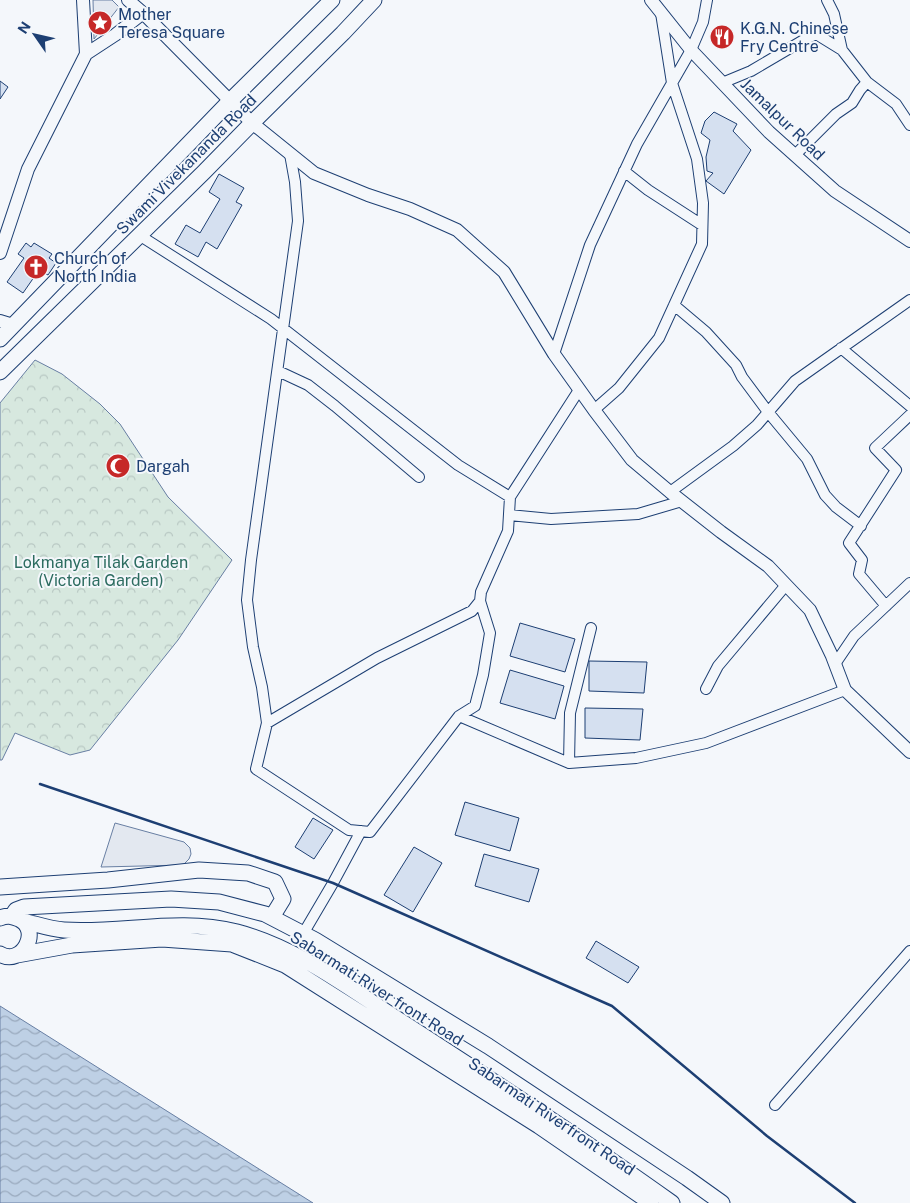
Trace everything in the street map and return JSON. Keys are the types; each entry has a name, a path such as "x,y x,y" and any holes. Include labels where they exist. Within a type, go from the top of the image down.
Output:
{"main road":[{"path":"0,339 6,323 332,0"},
{"name":"Swami Vivekananda Road","path":"0,372 204,172 374,0"},
{"path":"0,886 108,880 199,870 248,873 275,882 283,899 272,918"},
{"path":"17,955 25,949 29,940 28,930 8,917 16,910 24,907 171,899 220,902 265,914 303,934 488,1046 722,1203"},
{"name":"Sabarmati River front Road","path":"8,917 63,930 181,925 209,926 265,941 294,954 439,1046 672,1203"},
{"name":"Sabarmati Riverfront Road","path":"0,954 4,956 17,955 72,945 162,939 232,944 284,965 531,1120 651,1203"}],"street":[{"path":"0,253 28,169 86,54 83,0"},
{"name":"Jamalpur Road","path":"651,0 691,50 769,132 835,191 910,242"},
{"path":"554,354 590,244 637,144 691,50 703,22 707,0"},
{"path":"827,0 834,14 842,50"},
{"path":"133,1 252,123 314,173 368,195 410,209 457,230 504,272 554,354 632,460 670,492 768,566 810,610 845,690 910,752"},
{"path":"86,54 115,36 144,13"},
{"path":"594,410 618,388 659,338 702,244 703,203 697,159 676,100 661,14"},
{"path":"722,83 751,71 816,34 842,50 868,82 896,104 910,125"},
{"path":"795,155 836,114 852,103 860,90 868,82"},
{"path":"290,154 295,182 298,221 247,600 253,647 262,687 267,723 256,769 349,830 370,832 459,716 475,706 483,675 490,633 480,601 481,592 508,531 510,497 579,390"},
{"path":"624,171 648,190 702,225"},
{"path":"139,236 284,329 458,465 510,497"},
{"path":"670,492 733,446 757,425 795,381 910,300"},
{"path":"674,305 706,332 736,365 742,377 768,412 807,459 825,495 836,507 861,526"},
{"path":"841,348 910,406"},
{"path":"278,371 308,385 419,477"},
{"path":"886,606 859,574 862,560 849,543 896,470 876,448 910,415"},
{"path":"509,514 551,519 638,514 682,501"},
{"path":"835,664 854,636 910,583"},
{"path":"706,689 718,666 786,585"},
{"path":"267,723 377,658 472,611 480,601"},
{"path":"569,763 570,712 591,628"},
{"path":"459,716 569,763 636,758 706,743 845,690"},
{"path":"303,934 361,831"},
{"path":"775,1105 910,951"}],"green space":[{"name":"Lokmanya Tilak Garden (Victoria Garden)","path":"35,360 62,374 100,404 120,424 168,497 232,560 178,640 90,750 70,755 15,733 2,760 0,760 0,403"}],"shaded area":[{"name":"Mother Teresa Square","path":"93,0 112,0 119,7 94,39"},
{"path":"115,823 184,842 190,848 191,854 189,859 183,865 101,867"}],"water":[{"path":"0,1006 313,1203 0,1203"}],"building":[{"path":"0,81 8,87 0,99"},
{"path":"714,112 737,124 733,131 751,150 724,194 706,181 713,173 707,171 706,157 710,140 701,133 705,121"},
{"path":"219,174 244,188 236,202 242,205 217,249 206,242 198,257 175,244 186,225 200,233 220,199 209,192"},
{"name":"Church of North India","path":"26,243 31,247 34,243 52,254 49,258 56,263 48,275 39,270 23,293 7,282 24,258 18,254"},
{"path":"520,623 575,639 565,672 510,656"},
{"path":"589,661 647,662 644,693 589,691"},
{"path":"510,670 564,686 555,719 500,703"},
{"path":"585,708 643,709 640,740 585,738"},
{"path":"465,802 519,818 510,851 455,835"},
{"path":"313,818 333,830 314,859 295,847"},
{"path":"414,847 442,863 413,912 384,895"},
{"path":"484,854 539,869 529,902 475,886"},
{"path":"596,941 639,967 628,983 586,958"}],"wall":[{"path":"40,784 333,883 612,1006 767,1136 855,1203"}],"place":[{"name":"Mother Teresa Square","path":"100,23"},
{"name":"K.G.N. Chinese Fry Centre","path":"722,37"},
{"name":"Church of North India","path":"36,267"},
{"name":"Dargah","path":"118,466"}]}
